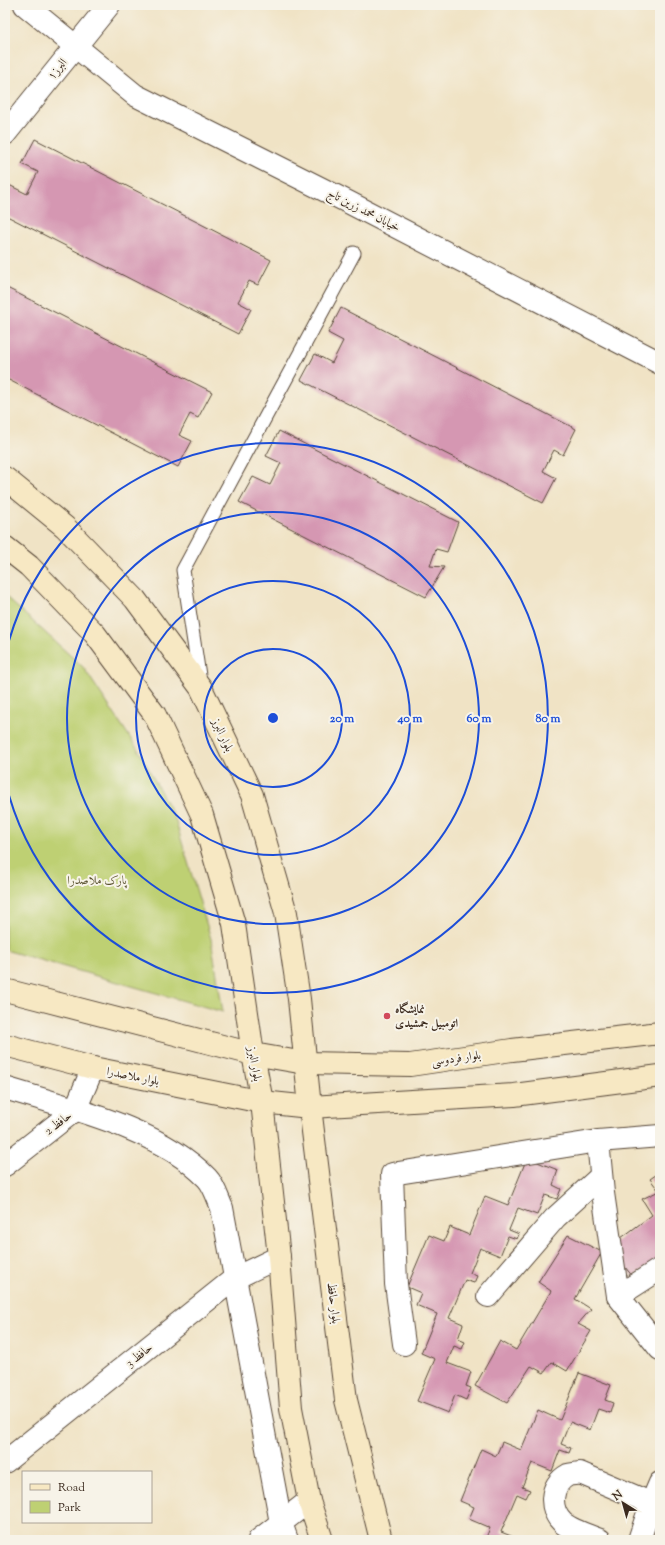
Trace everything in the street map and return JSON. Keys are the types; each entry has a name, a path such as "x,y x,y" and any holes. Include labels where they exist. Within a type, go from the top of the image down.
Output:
{"main road":[{"name":"بلوار البرز","path":"5,478 65,527 135,599 201,688 252,795 286,913 299,999 305,1063"},
{"name":"بلوار البرز","path":"5,547 29,566 95,634 155,716 202,815 234,924 253,1054 262,1102"},
{"path":"5,990 253,1054"},
{"name":"بلوار فردوسی","path":"253,1054 305,1063 410,1065 512,1050 660,1033"},
{"name":"بلوار ملاصدرا","path":"5,1044 93,1068 262,1102"},
{"name":"بلوار حافظ","path":"305,1063 346,1400 381,1540"},
{"path":"322,1540 309,1501 292,1408 279,1257 262,1102 310,1107 514,1095 660,1076"}],"street":[{"name":"خیابان محمد زرین تاج","path":"25,5 135,95 348,202 660,363"},
{"name":"البرز۱","path":"5,134 109,5"},
{"name":"حافظ 2","path":"5,1165 75,1110 93,1068"},
{"path":"5,1088 135,1130 181,1157 208,1179 222,1208 284,1531"},
{"path":"404,1344 396,1284 392,1174 598,1140 660,1136"},
{"path":"598,1140 601,1176 618,1296 660,1349"},
{"path":"488,1296 555,1218 601,1176"},
{"name":"حافظ 3","path":"7,1457 235,1278 279,1257"},
{"path":"618,1296 660,1268"},
{"path":"600,1540 564,1524 555,1512 552,1496 557,1485 568,1475 580,1473 655,1505"},
{"path":"639,1540 655,1505 660,1483"},
{"path":"259,1540 284,1531 309,1501"}],"lane":[{"path":"201,688 183,570 354,253"}],"green space":[{"name":"پارک ملاصدرا","path":"5,596 83,667 139,751 175,819 211,939 223,1012 5,950"}],"building":[{"path":"35,139 271,260 258,285 249,281 238,302 251,309 238,334 5,215 5,193 9,185 27,194 38,172 22,164"},
{"path":"5,287 212,392 198,418 190,414 179,435 192,441 178,467 5,378"},
{"path":"341,308 576,429 563,455 554,450 543,471 556,478 543,503 301,380 315,354 332,363 343,341 328,333"},
{"path":"279,431 458,522 447,552 436,549 430,566 444,567 426,597 239,502 253,477 270,485 281,463 266,456"},
{"path":"527,1158 558,1170 553,1185 561,1189 557,1199 545,1195 537,1215 518,1208 509,1230 519,1234 517,1239 508,1236 500,1256 480,1248 470,1273 477,1276 474,1283 465,1280 449,1318 463,1324 458,1339 465,1342 462,1349 454,1346 447,1363 471,1372 466,1386 471,1388 466,1400 455,1395 448,1413 417,1401 435,1359 421,1353 437,1314 416,1305 421,1293 407,1287 429,1235 444,1241 450,1227 469,1235 485,1196 508,1205"},
{"path":"660,1172 660,1258 633,1277 609,1247 652,1215 642,1199 659,1191 650,1179"},
{"path":"568,1235 602,1252 575,1299 591,1309 578,1324 591,1331 567,1371 552,1362 544,1373 531,1366 507,1403 475,1386 500,1341 516,1350 551,1291 538,1282"},
{"path":"579,1373 611,1385 605,1400 613,1403 610,1413 598,1409 590,1430 570,1422 561,1444 571,1448 569,1453 560,1450 552,1471 532,1463 522,1487 530,1490 526,1498 517,1494 501,1532 516,1538 515,1540 485,1540 490,1528 469,1519 474,1507 460,1501 481,1449 496,1456 502,1442 521,1450 538,1410 560,1420"}],"place":[{"name":"نمایشگاه اتومبیل جمشیدی","path":"387,1016"}]}
